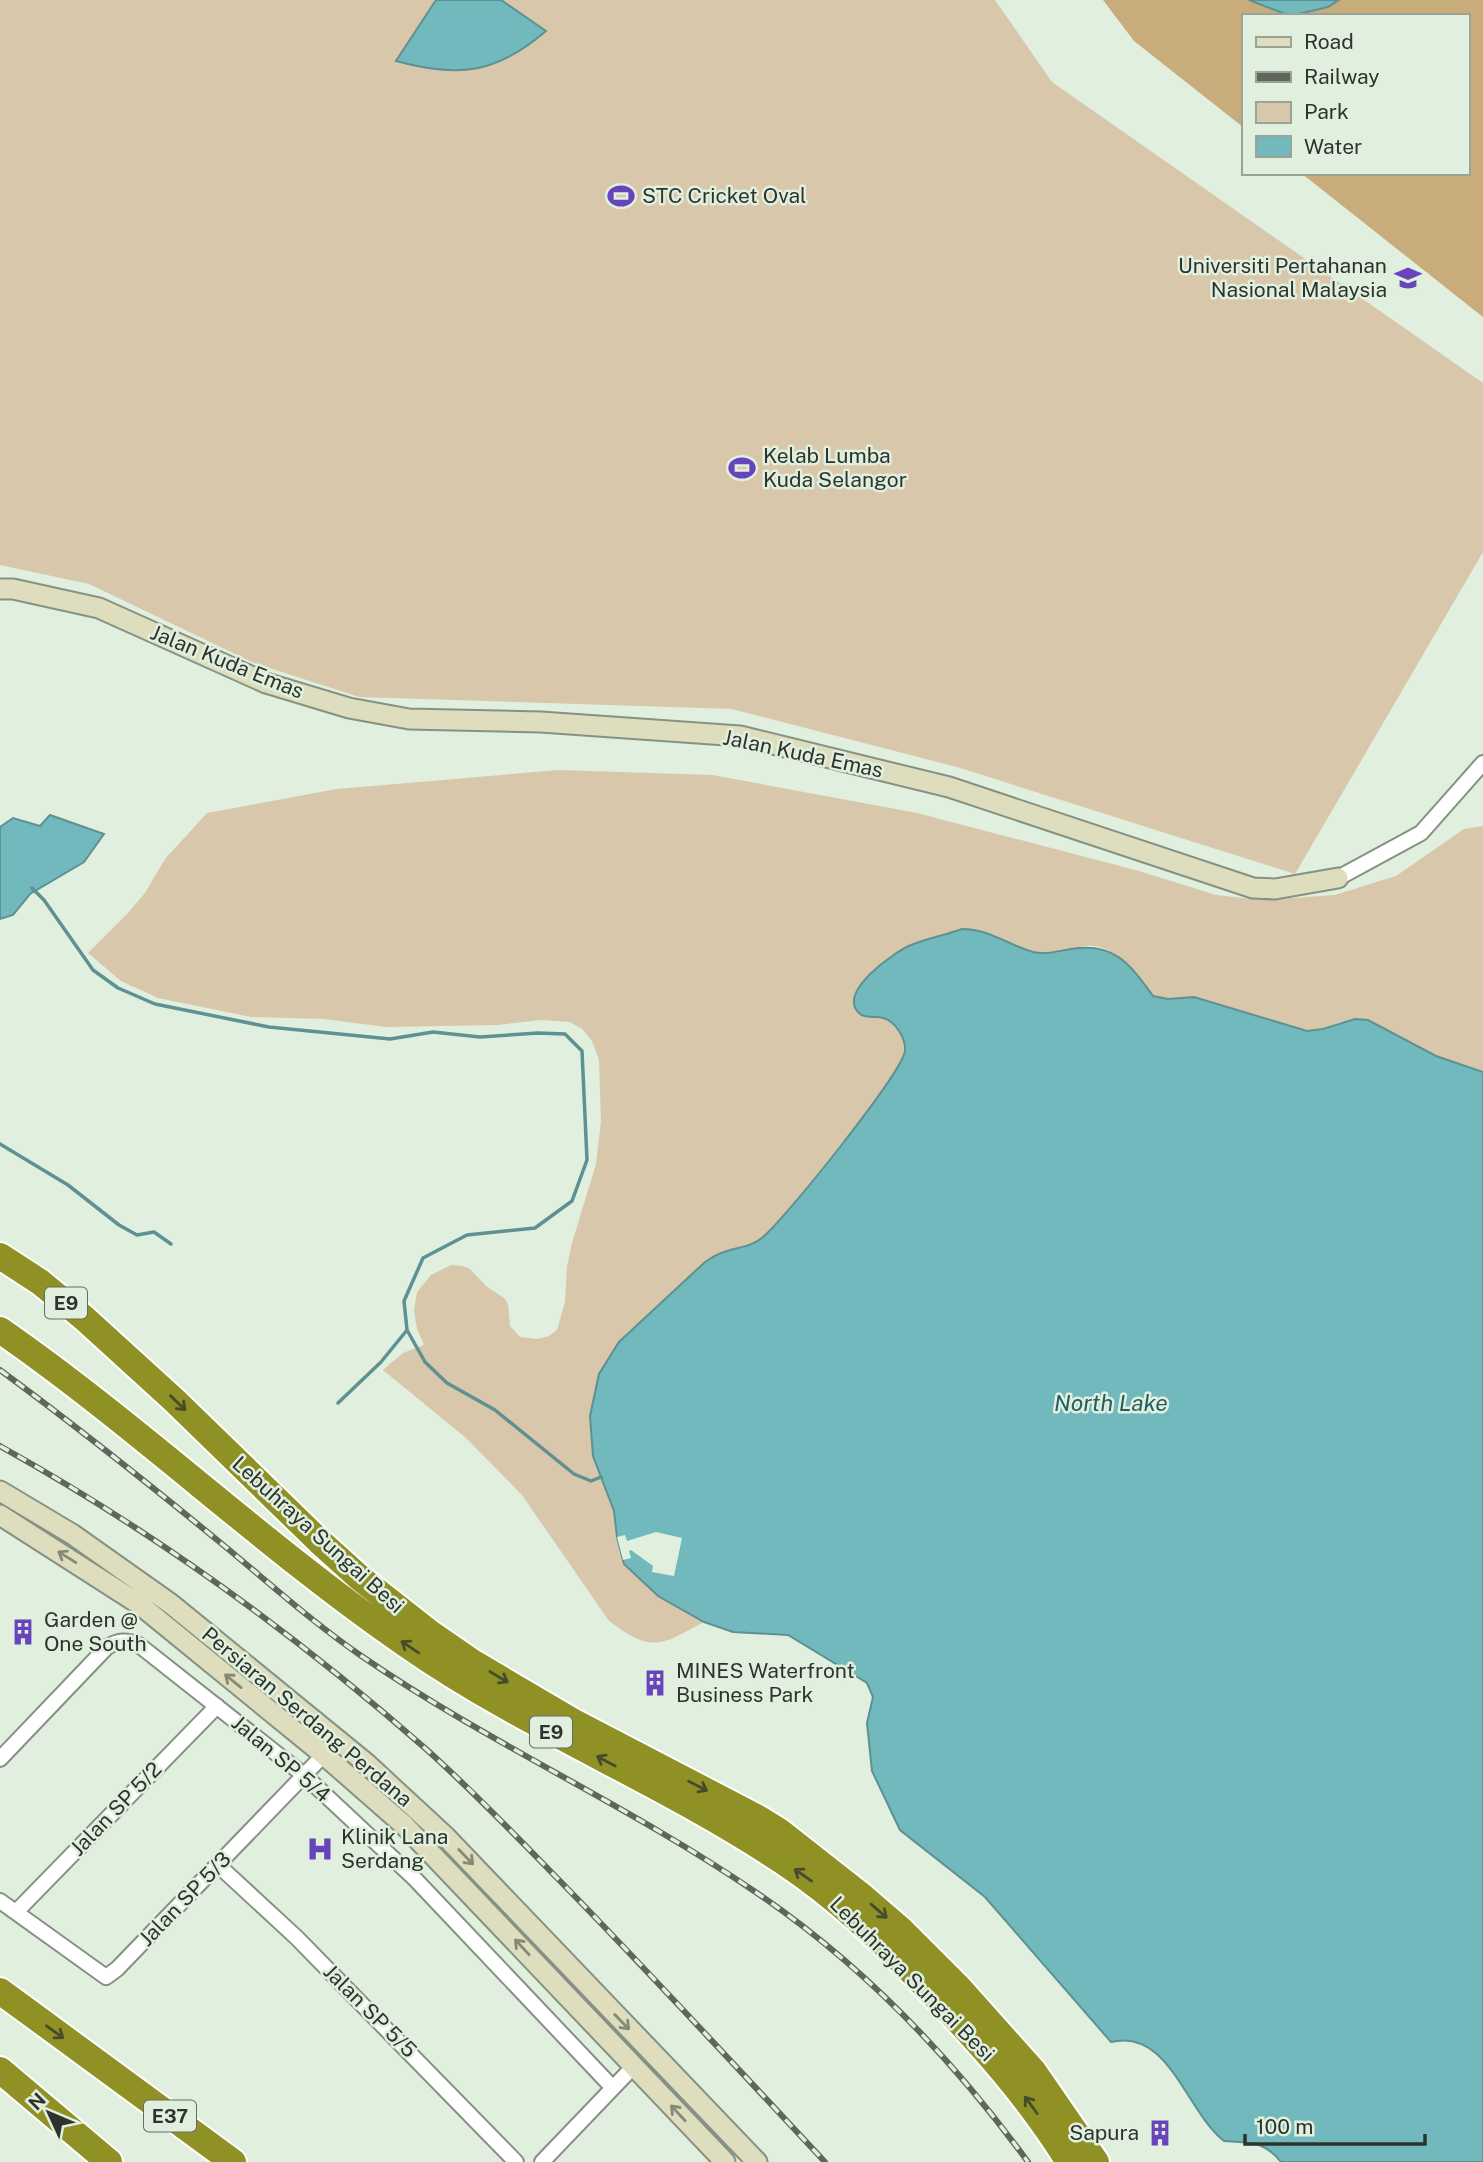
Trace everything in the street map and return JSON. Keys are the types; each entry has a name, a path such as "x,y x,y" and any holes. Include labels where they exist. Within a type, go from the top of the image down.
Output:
{"highway":[{"name":"Lebuhraya Sungai Besi","path":"0,1256 40,1282 84,1318 174,1400 318,1541 419,1625 472,1662 572,1721 758,1818 779,1831 863,1897 899,1928 959,1988 1034,2072 1096,2162"},
{"name":"Lebuhraya Sungai Besi","path":"0,1330 48,1364 296,1563 409,1647 512,1711 740,1835 838,1900 906,1965 1029,2100 1069,2162"},
{"name":"E37","path":"0,1991 233,2162"},
{"path":"0,2070 109,2162"}],"main road":[{"name":"Jalan Kuda Emas","path":"0,589 13,589 99,608 266,683 349,708 409,719 541,722 740,736 949,787 1253,888 1275,889 1339,878"},
{"name":"Persiaran Serdang Perdana","path":"0,1492 72,1534 171,1604 339,1739 446,1837 757,2162"},
{"name":"Persiaran Serdang Perdana","path":"0,1515 139,1604 324,1755 425,1845 725,2162"},
{"path":"707,2143 724,2127"}],"street":[{"name":"Jalan Kuda Emas","path":"1339,878 1421,833 1483,764"},
{"name":"Jalan SP 5/4","path":"0,1759 107,1647 121,1641 139,1645 305,1776 415,1879 613,2088"},
{"name":"Jalan SP 5/2","path":"16,1912 217,1706"},
{"name":"Jalan SP 5/3","path":"16,1912 106,1977 117,1969 339,1739"},
{"name":"Jalan SP 5/5","path":"218,1865 297,1937 516,2162"},
{"path":"0,1901 16,1912"},
{"path":"542,2162 634,2066"}],"green space":[{"name":"Kelab Lumba Kuda Selangor","path":"0,0 995,0 1052,82 1483,383 1483,552 1295,874 957,767 732,709 359,697 254,663 89,584 0,565"},
{"path":"558,770 713,775 917,813 1139,871 1216,895 1262,900 1335,895 1396,876 1464,829 1483,826 1483,1072 1436,1056 1368,1020 1340,1022 1323,1029 1307,1031 1194,997 1168,999 1153,996 1125,962 1097,946 1038,953 992,934 971,930 950,932 909,946 867,1017 887,1019 904,1041 905,1052 885,1087 798,1200 762,1239 752,1245 721,1253 619,1342 599,1374 590,1416 593,1456 614,1511 624,1564 658,1596 704,1622 666,1641 646,1642 609,1621 522,1495 466,1438 383,1370 403,1353 424,1345 417,1329 414,1310 417,1292 431,1275 451,1265 470,1269 486,1286 504,1298 508,1304 510,1326 520,1337 538,1339 557,1330 565,1302 567,1266 572,1243 596,1164 601,1121 599,1060 592,1041 582,1029 570,1022 541,1020 498,1025 386,1027 324,1019 251,1017 158,998 121,981 88,953 145,893 165,859 207,813 337,789"}],"shaded area":[{"path":"1103,0 1249,0 1286,14 1242,14 1242,126 1134,41"},
{"path":"1339,0 1483,0 1483,317 1304,175 1469,175 1469,14 1299,14 1328,7"}],"water":[{"path":"436,0 501,0 546,31 510,56 476,68 439,70 396,61"},
{"path":"1249,0 1339,0 1328,7 1298,14 1285,14"},
{"path":"50,815 104,834 84,862 30,894 13,915 0,919 0,827 13,818 40,826"},
{"name":"North Lake","path":"962,929 981,932 1038,953 1086,948 1110,952 1128,965 1153,996 1168,999 1194,997 1307,1031 1355,1019 1368,1020 1436,1056 1483,1072 1483,2162 1281,2162 1262,2146 1224,2141 1210,2127 1162,2059 1148,2047 1131,2041 1111,2042 985,1897 900,1830 872,1771 867,1723 873,1697 867,1683 788,1635 733,1632 704,1622 658,1596 624,1564 614,1511 593,1456 590,1416 599,1374 619,1342 705,1262 719,1254 759,1240 817,1176 885,1087 905,1051 902,1036 892,1023 883,1018 863,1016 858,1012 854,1003 862,983 903,949"}],"pier":[{"path":"656,1532 682,1538 674,1576 652,1572 653,1566 631,1550 631,1558 623,1560 617,1537 625,1535 627,1541"}],"waterway":[{"path":"32,888 44,900 93,970 118,988 155,1004 269,1027 390,1039 433,1032 480,1037 565,1034 582,1051 587,1160 572,1201 535,1228 467,1235 423,1258 404,1301 407,1330 425,1362 447,1383 495,1410 574,1474 591,1481 601,1477"},
{"path":"0,1144 68,1185 119,1225 137,1235 154,1232 171,1244"},
{"path":"338,1403 381,1362 407,1330"}],"railway":[{"path":"0,1370 360,1655 457,1716 657,1830 793,1919 831,1949 903,2014 968,2086 1028,2162"},
{"path":"0,1446 113,1513 221,1586 326,1665 426,1749 594,1916 825,2162"}],"place":[{"name":"STC Cricket Oval","path":"621,196"},
{"name":"Universiti Pertahanan Nasional Malaysia","path":"1408,278"},
{"name":"Kelab Lumba Kuda Selangor","path":"742,468"},
{"name":"Garden @ One South","path":"23,1632"},
{"name":"MINES Waterfront Business Park","path":"655,1683"},
{"name":"Klinik Lana Serdang","path":"320,1849"},
{"name":"Sapura","path":"1160,2133"}]}
